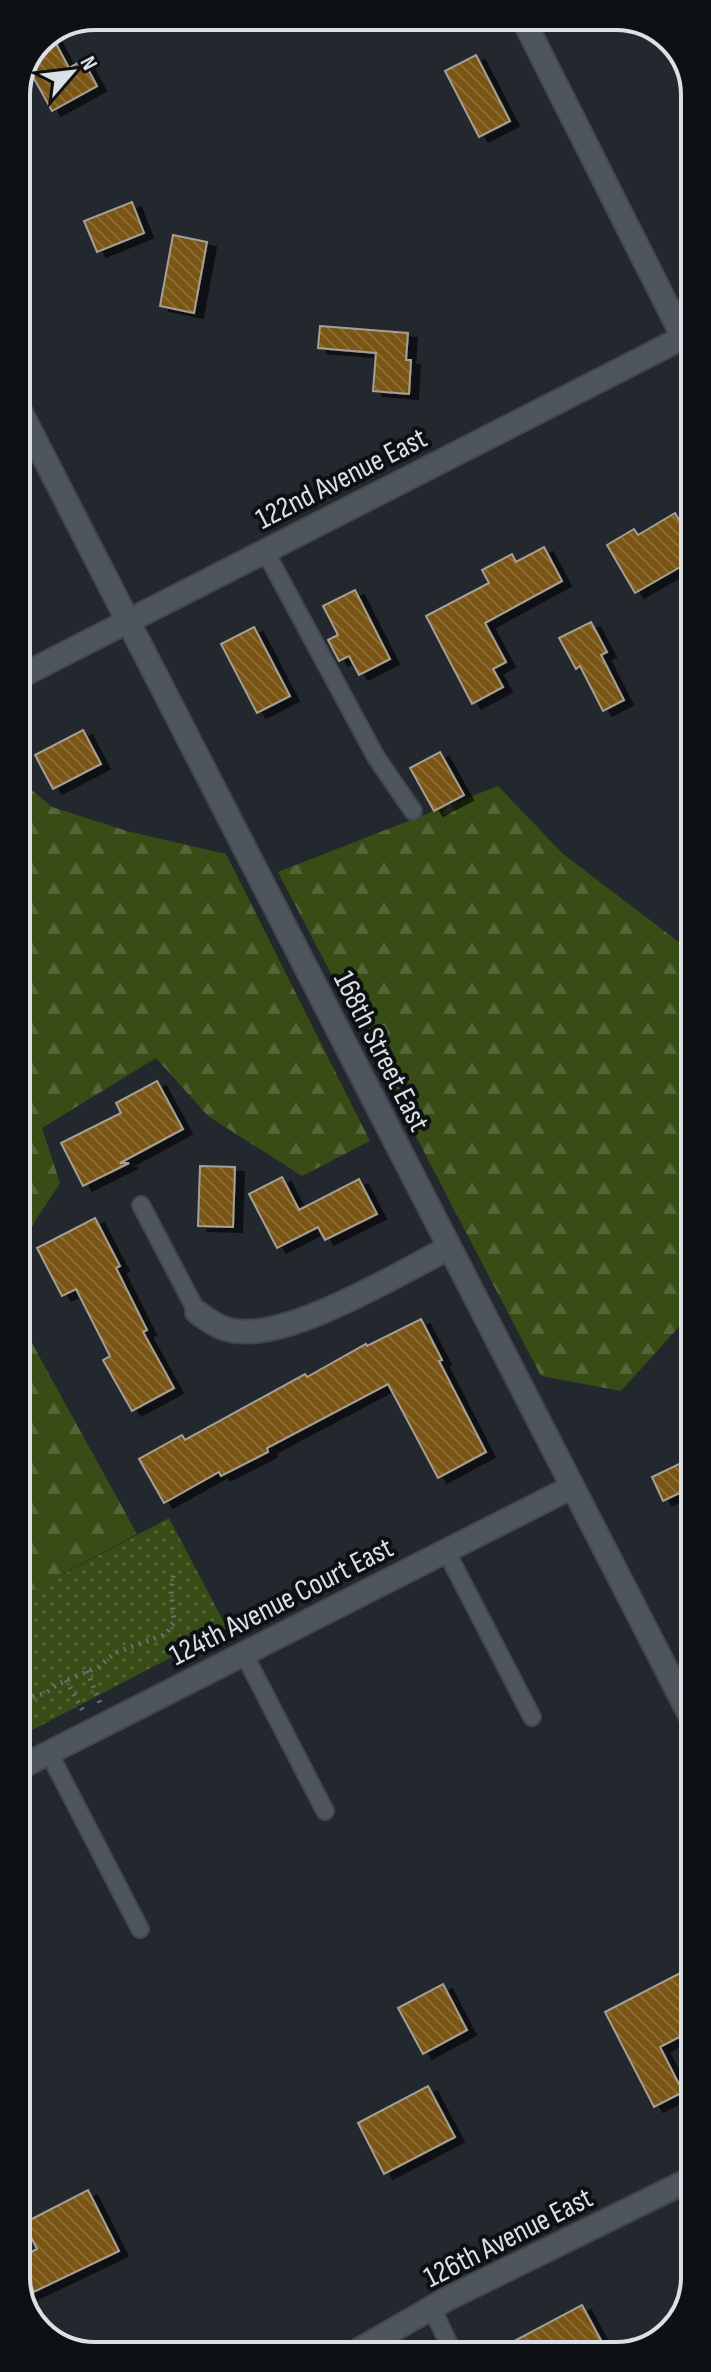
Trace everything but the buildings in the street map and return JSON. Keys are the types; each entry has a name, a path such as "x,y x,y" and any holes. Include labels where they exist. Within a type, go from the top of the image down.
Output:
{"street":[{"path":"529,30 681,321"},
{"name":"122nd Avenue East","path":"30,671 681,338"},
{"name":"168th Street East","path":"30,445 129,621 572,1487 681,1680"},
{"path":"197,1312 230,1330 261,1331 305,1320 449,1248"},
{"name":"124th Avenue Court East","path":"30,1762 572,1487"},
{"name":"126th Avenue East","path":"373,2342 432,2308 681,2184"}],"lane":[{"path":"265,551 376,757 413,811"},
{"path":"141,1205 197,1312"},
{"path":"446,1551 532,1717"},
{"path":"244,1654 325,1811"},
{"path":"49,1753 140,1929"},
{"path":"432,2308 448,2342"}],"path":[{"path":"30,1699 98,1667 115,1653 161,1638 172,1627 171,1586 174,1571"},
{"path":"87,1671 101,1726"},
{"path":"66,1680 101,1726"}],"green space":[{"path":"498,786 563,854 681,944 681,1324 621,1391 541,1376 278,872"},
{"path":"30,789 52,807 127,831 226,854 370,1141 302,1176 208,1116 156,1058 42,1128 60,1183 30,1229"},
{"path":"30,1340 137,1534 30,1592"},
{"path":"169,1518 227,1628 30,1731 30,1592"}]}
